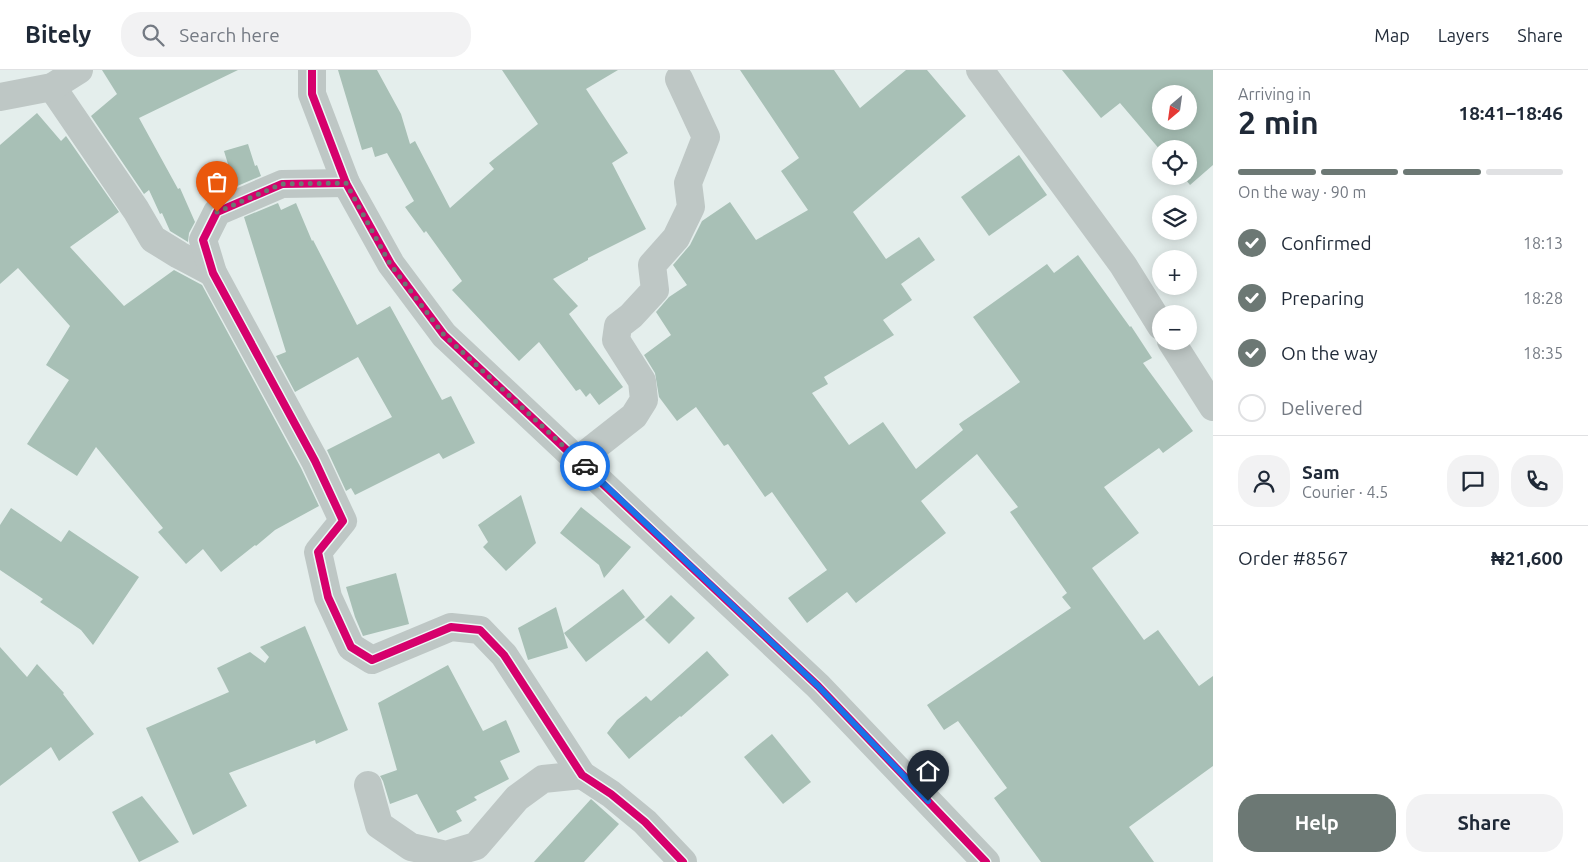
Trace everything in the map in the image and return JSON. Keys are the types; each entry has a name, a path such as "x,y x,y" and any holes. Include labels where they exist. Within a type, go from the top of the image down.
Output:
{"street":[{"path":"0,98 52,87 79,70"},
{"path":"312,70 312,94 346,183 390,264 444,335 818,686 986,862"},
{"path":"980,70 1123,265 1152,312"},
{"path":"578,460 634,416 644,400 642,381 616,340 618,326 631,316 655,290 652,264 676,238 691,207 688,184 706,137 679,79"},
{"path":"52,87 136,210 153,239 213,273"},
{"path":"346,183 282,184 217,212 203,240 213,273 315,461 343,521 318,552 328,596 351,647 372,660 451,627 480,630 504,656 582,775 611,794 646,822 684,862"},
{"path":"1177,350 1213,407"},
{"path":"368,785 379,825 411,846 446,855 476,846 517,798 544,779 582,775"}],"building":[{"path":"102,70 238,70 139,118 178,189 180,188 195,222 189,233 188,242 170,231 149,190 144,194 91,116 117,94"},
{"path":"338,70 377,70 401,114 410,144 415,141 450,208 494,169 489,163 538,124 502,70 618,70 586,89 628,153 612,163 646,229 588,258 588,260 553,279 578,306 569,314 623,387 599,405 590,393 586,397 580,389 576,391 539,342 519,361 452,290 462,281 426,231 424,233 405,207 414,201 387,153 375,157 372,147 362,150"},
{"path":"740,70 834,70 860,108 906,70 927,70 966,116 853,212 886,259 919,237 935,260 901,284 912,300 883,320 894,335 824,377 828,384 812,393 849,445 883,422 916,469 963,430 959,424 1020,382 973,317 1047,264 1054,273 1078,255 1131,326 1152,358 1143,363 1193,431 1163,453 1159,448 1104,487 1139,533 1092,568 1144,640 1158,630 1199,686 1213,676 1213,766 1129,827 1154,862 1041,862 994,798 1007,788 958,721 944,730 927,705 1071,608 1062,597 1067,593 1010,512 1018,507 977,454 921,501 946,533 856,603 847,592 807,623 788,598 827,570 772,492 765,497 728,444 724,446 696,407 677,421 659,397 655,373 644,355 671,335 656,312 669,297 687,285 673,265 690,245 702,221 730,202 756,240 808,210 781,171 799,158"},
{"path":"1062,70 1213,70 1213,165 1197,179 1197,140 1152,140 1120,103 1101,118"},
{"path":"37,113 61,141 66,136 119,212 70,247 124,306 174,270 202,285 301,468 319,506 275,530 221,572 203,549 186,564 158,532 163,528 96,447 77,476 27,444 69,380 46,365 70,326 18,268 0,284 0,145"},
{"path":"248,144 255,166 257,165 261,176 235,187 224,151"},
{"path":"1019,155 1047,195 989,236 961,197"},
{"path":"278,203 281,210 296,203 312,241 357,325 390,306 442,400 451,396 475,443 443,459 439,453 355,495 351,488 346,491 327,450 392,417 358,357 295,392 276,356 286,352 244,217"},
{"path":"521,495 536,543 506,571 483,547 488,542 478,525"},
{"path":"581,507 631,547 604,578 599,565 560,533"},
{"path":"11,508 61,542 69,530 139,577 93,645 81,630 40,602 43,599 0,570 0,525"},
{"path":"396,573 409,624 363,636 346,587"},
{"path":"623,589 645,617 586,662 564,633"},
{"path":"671,595 695,618 669,644 645,620"},
{"path":"556,607 568,648 528,660 518,628"},
{"path":"305,626 348,730 316,744 315,740 229,773 247,806 193,835 146,728 229,692 217,668 250,652 265,663 269,657 260,647"},
{"path":"0,647 27,677 37,664 64,693 94,734 59,761 51,747 0,786"},
{"path":"707,651 729,675 629,759 607,733 617,720 646,696 651,701"},
{"path":"448,665 483,731 506,720 520,752 500,761 509,779 474,797 477,800 456,811 462,821 438,833 417,794 390,804 380,776 397,770 378,703"},
{"path":"772,734 811,782 783,804 744,757"},
{"path":"142,796 179,842 139,862 112,812"},
{"path":"591,799 619,824 584,862 534,862"}],"cycle path":[{"path":"312,70 312,94 346,183 391,264 444,335 818,686 986,862"},
{"path":"346,183 282,184 217,212 203,240 213,273 315,461 343,521 318,552 328,597 351,647 372,660 451,627 480,630 504,655 582,775 611,794 645,822 683,862"}],"way so far":[{"path":"217,212 282,184 346,183 390,264 444,335 585,466"}],"route":[{"path":"585,466 818,686 928,801"}]}
